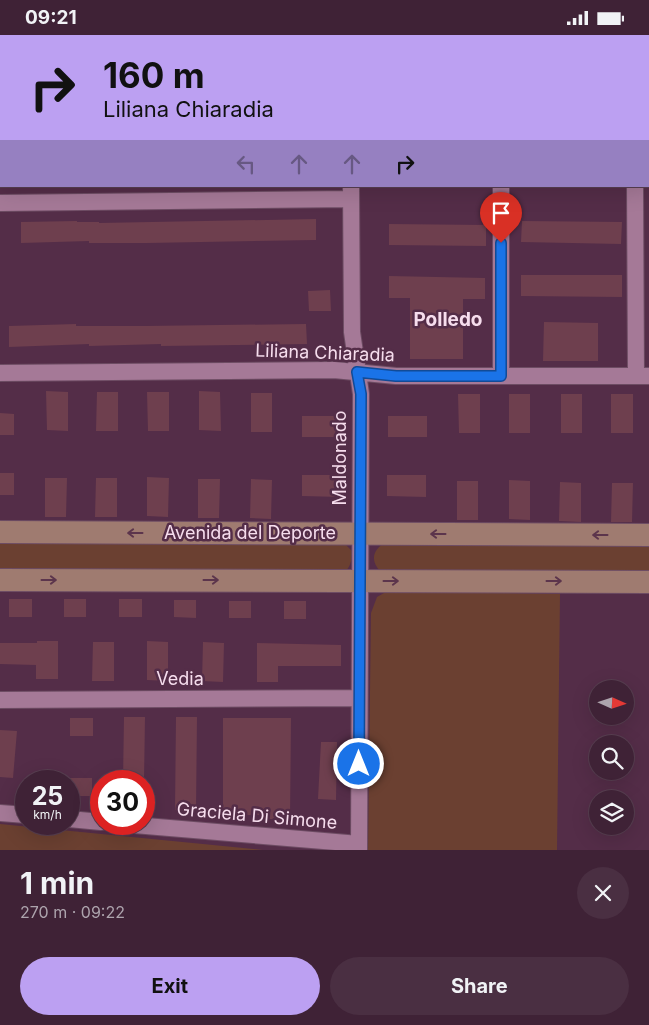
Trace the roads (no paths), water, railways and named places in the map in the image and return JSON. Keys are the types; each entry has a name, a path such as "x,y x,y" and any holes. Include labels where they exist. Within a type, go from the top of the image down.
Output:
{"street":[{"path":"374,35 391,35"},
{"path":"501,187 501,376"},
{"path":"635,187 643,375"},
{"path":"0,203 351,193"},
{"name":"Maldonado","path":"351,193 352,332 361,394 359,847"},
{"name":"Liliana Chiaradia","path":"0,373 334,370 396,376 643,375"},
{"name":"Avenida del Deporte","path":"0,533 649,535"},
{"path":"0,580 649,582"},
{"name":"Vedia","path":"0,700 360,698"},
{"path":"0,813 15,814"},
{"name":"Graciela Di Simone","path":"155,827 359,847"}],"district":[{"name":"Polledo","path":"448,319"}]}
